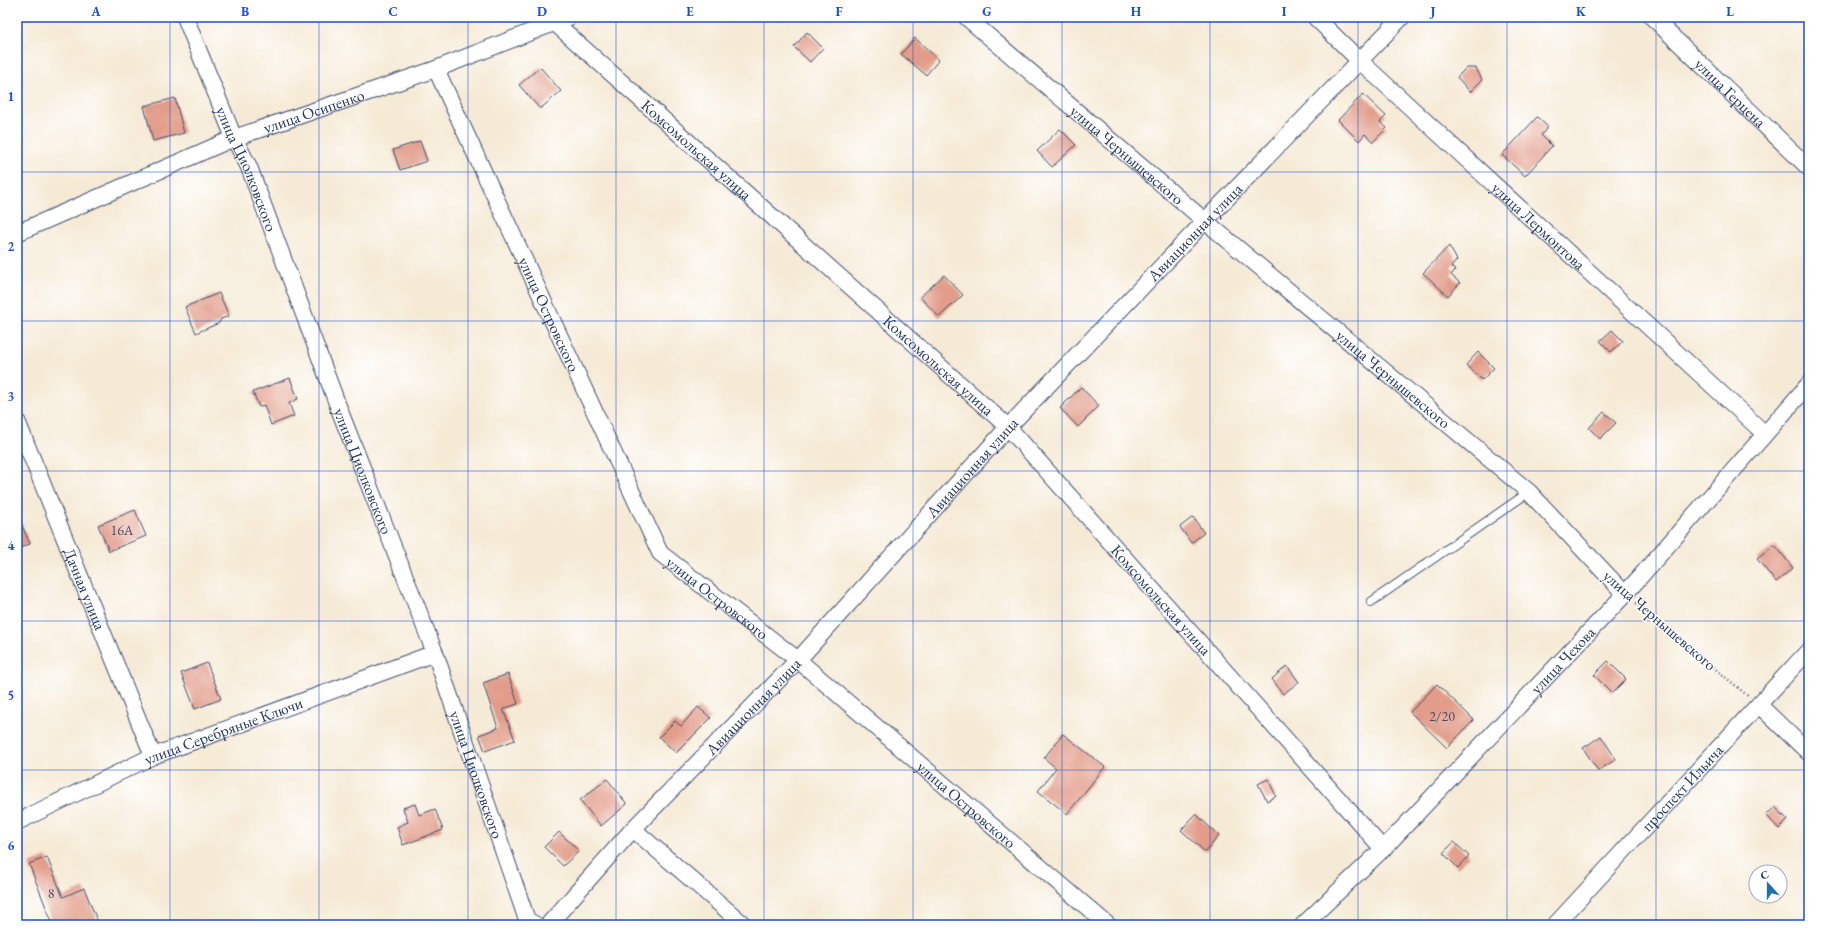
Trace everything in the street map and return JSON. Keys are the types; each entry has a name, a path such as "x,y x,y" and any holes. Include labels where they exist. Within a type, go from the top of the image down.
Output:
{"street":[{"name":"улица Циолковского","path":"185,17 234,138 249,167 341,414 435,654 526,923"},
{"name":"улица Осипенко","path":"17,233 234,138 436,69 570,17"},
{"name":"улица Чернышевского","path":"966,17 1205,221 1529,492 1625,594"},
{"name":"улица Лермонтова","path":"1316,17 1361,62 1764,433"},
{"name":"Авиационная улица","path":"548,925 633,829 798,660 1008,428 1205,221 1361,62 1402,17"},
{"name":"улица Герцена","path":"1652,17 1809,168"},
{"name":"Комсомольская улица","path":"555,23 1008,428 1383,849"},
{"name":"улица Островского","path":"436,69 660,553 798,660 1108,925"},
{"name":"улица Чехова","path":"1303,925 1383,849 1625,594 1764,433 1809,384"},
{"name":"Дачная улица","path":"17,421 153,756"},
{"name":"проспект Ильича","path":"1555,925 1809,650"},
{"name":"улица Серебряные Ключи","path":"17,822 153,756 435,654"},
{"path":"1759,705 1809,753"},
{"path":"633,829 744,925"}],"lane":[{"path":"1371,602 1529,492"}],"path":[{"name":"улица Чернышевского","path":"1625,594 1759,705"}],"building":[{"path":"807,32 823,48 810,62 794,47"},
{"path":"915,38 939,60 926,75 901,54"},
{"path":"540,67 561,91 540,109 519,85"},
{"path":"1466,68 1476,68 1482,80 1470,92 1457,77"},
{"path":"1363,94 1386,116 1380,122 1387,128 1373,142 1365,134 1359,141 1338,120"},
{"path":"175,98 184,133 153,141 144,106"},
{"path":"1537,117 1548,127 1541,135 1552,146 1525,176 1502,155"},
{"path":"1060,129 1076,145 1052,167 1037,151"},
{"path":"420,141 427,161 400,170 393,150"},
{"path":"1449,246 1457,260 1451,267 1455,270 1451,275 1460,283 1448,296 1423,273"},
{"path":"944,275 963,295 939,317 920,297"},
{"path":"219,293 229,316 221,319 219,323 196,333 185,307"},
{"path":"1612,330 1623,341 1611,352 1600,341"},
{"path":"1478,352 1494,368 1482,380 1466,365"},
{"path":"290,378 298,399 289,403 294,416 271,425 264,405 259,407 253,392"},
{"path":"1081,387 1099,406 1078,427 1060,408"},
{"path":"1604,412 1616,423 1600,439 1589,428"},
{"path":"135,510 146,536 109,551 98,525"},
{"path":"17,514 30,544 17,549"},
{"path":"1193,517 1204,533 1191,543 1180,527"},
{"path":"1775,545 1793,568 1776,582 1757,559"},
{"path":"1608,661 1626,679 1612,693 1594,675"},
{"path":"207,663 221,699 195,709 181,673"},
{"path":"1287,666 1299,682 1283,694 1272,679"},
{"path":"508,674 518,704 503,709 515,740 485,751 479,735 498,728 483,683"},
{"path":"1437,684 1474,720 1447,748 1410,712"},
{"path":"698,707 711,718 676,753 659,737 675,721 681,726"},
{"path":"1063,734 1105,767 1067,814 1038,791 1056,768 1044,758"},
{"path":"1601,736 1616,759 1598,771 1583,748"},
{"path":"607,779 627,804 601,826 580,800"},
{"path":"1268,779 1276,796 1267,801 1258,784"},
{"path":"415,804 419,815 435,809 443,830 403,845 397,827 408,822 403,808"},
{"path":"1775,807 1788,820 1779,829 1766,815"},
{"path":"1196,814 1219,836 1205,852 1181,830"},
{"path":"559,832 579,851 563,866 544,847"},
{"path":"1454,842 1469,856 1458,868 1443,853"},
{"path":"47,857 63,897 84,888 99,925 53,925 29,864"}]}
